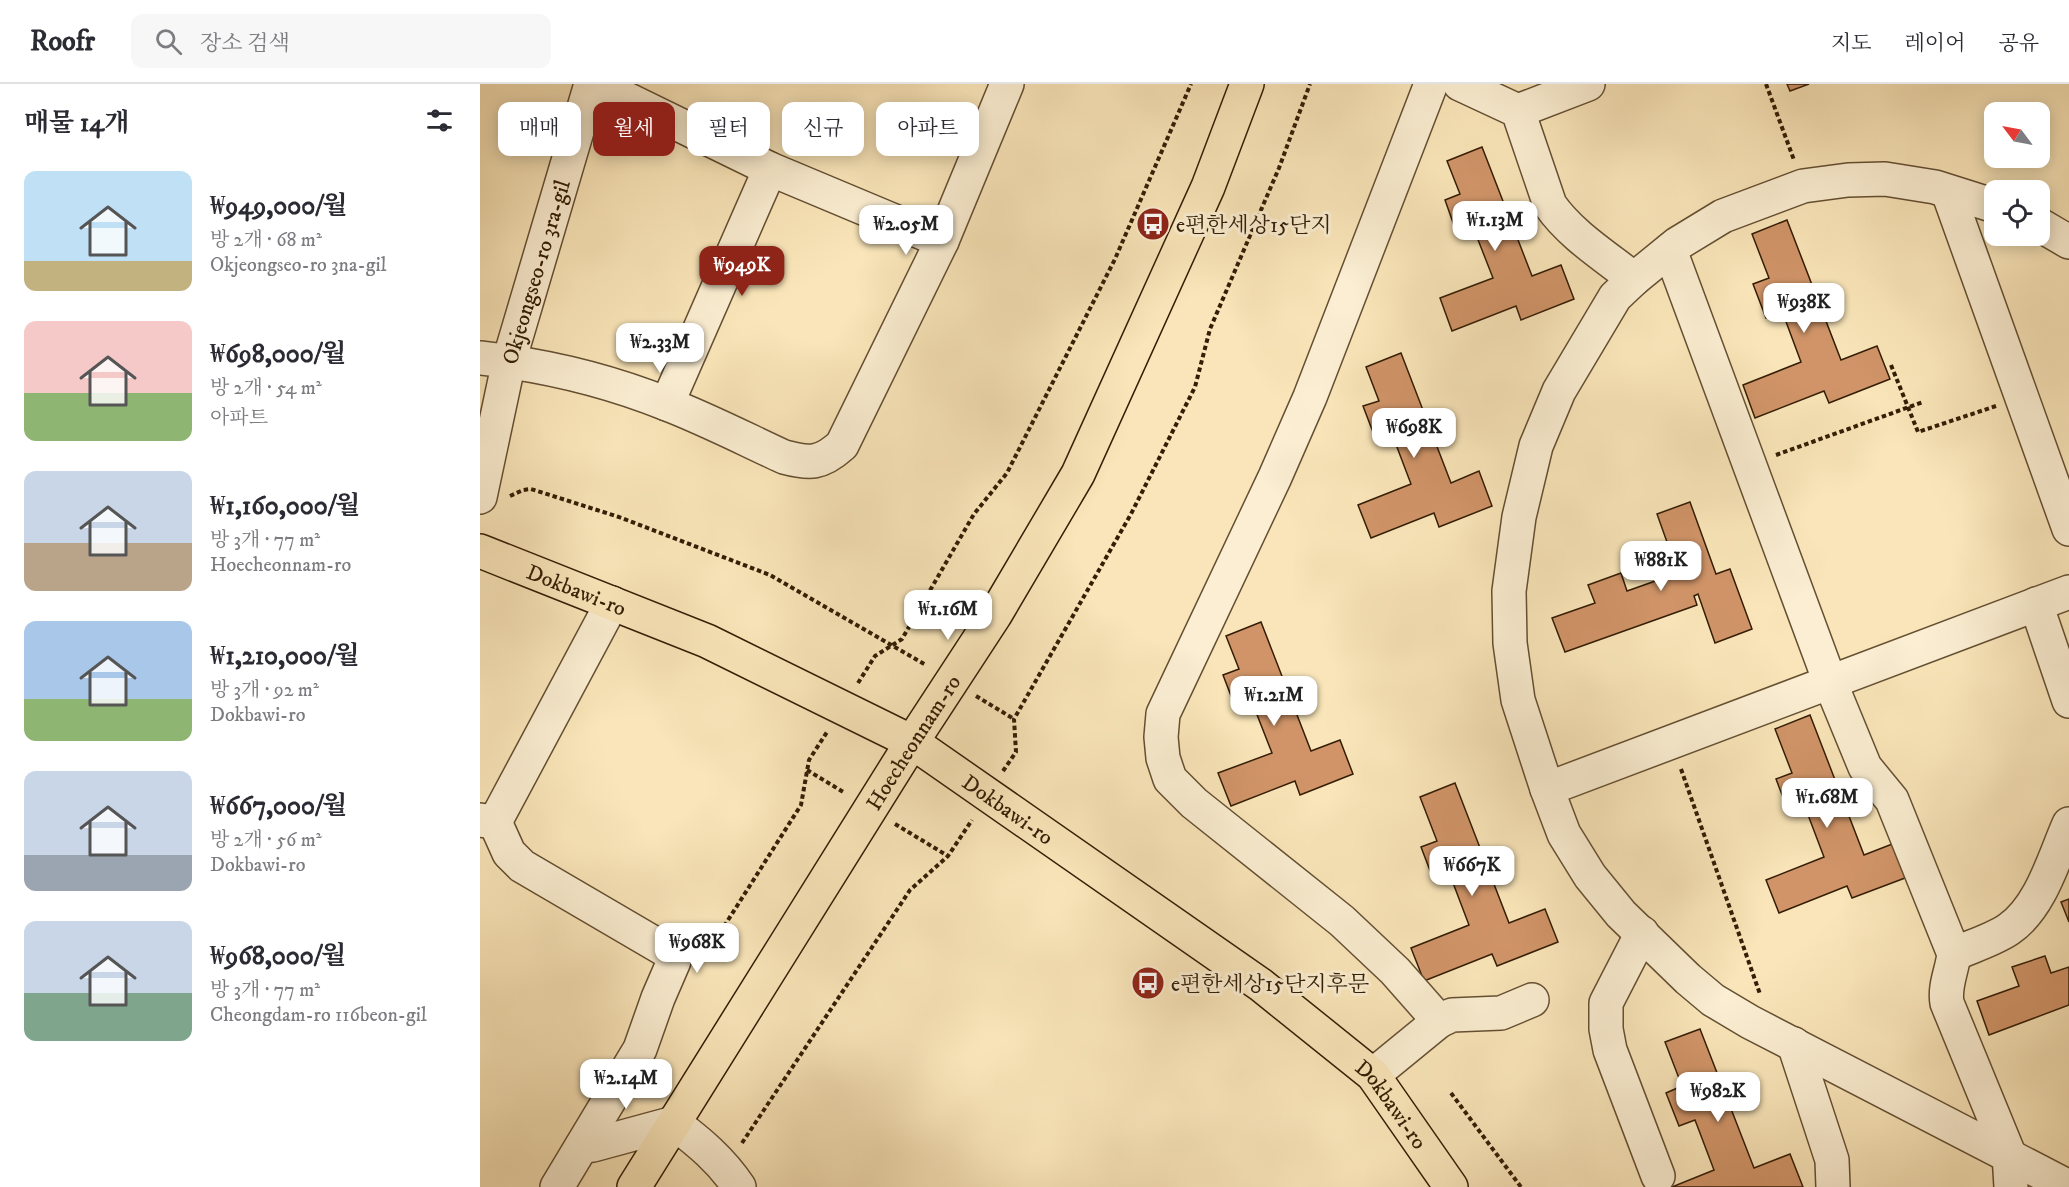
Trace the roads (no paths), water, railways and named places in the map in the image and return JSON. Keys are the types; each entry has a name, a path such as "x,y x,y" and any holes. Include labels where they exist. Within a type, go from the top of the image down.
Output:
{"main road":[{"name":"Hoecheonnam-ro","path":"634,1187 912,742 996,615 1078,474 1208,187 1247,84"},
{"name":"Dokbawi-ro","path":"480,551 707,641 912,742 1251,978 1373,1075 1451,1187"}],"street":[{"name":"Okjeongseo-ro 3ra-gil","path":"494,496 494,360 591,84"},
{"path":"596,84 770,169 942,241"},
{"path":"494,360 604,382 667,404 783,457 801,462 815,462 830,456 842,445 942,241 1007,84"},
{"path":"1431,84 1310,397 1275,477 1163,714 1161,737 1163,758 1170,779 1194,802 1341,921 1395,971 1439,1021"},
{"path":"1460,84 1518,111 1588,84"},
{"path":"1518,111 1550,206 1559,218 1634,279"},
{"path":"667,404 770,169"},
{"path":"1984,203 1935,187 1885,179 1848,180 1803,186 1723,216 1670,250 1634,279 1616,297 1601,318 1558,391 1536,446 1519,517 1509,591 1510,643 1518,700 1564,834 1590,876 1621,914 1713,999 1784,1039 2069,1186"},
{"path":"1948,192 2069,529"},
{"path":"2050,231 2069,242"},
{"path":"1670,250 1830,682 1865,767 1892,800 1954,954 1945,991 1947,1002 2009,1154 2011,1187"},
{"path":"1547,789 2069,592"},
{"path":"557,1187 640,1049 674,961 669,952 522,866 509,853 488,821 612,603"},
{"path":"2036,604 2069,701"},
{"path":"1954,954 2008,930 2022,919 2036,902 2069,824"},
{"path":"1642,933 1606,1003 1606,1029 1610,1050 1658,1176"},
{"path":"1373,1075 1439,1021 1452,1015 1501,1013 1532,1000"},
{"path":"1784,1039 1832,1160 1833,1187"},
{"path":"582,1146 674,1123 702,1144 732,1178"}],"place":[{"name":"e편한세상15단지","path":"1153,224"},
{"name":"e편한세상15단지후문","path":"1148,983"}]}
